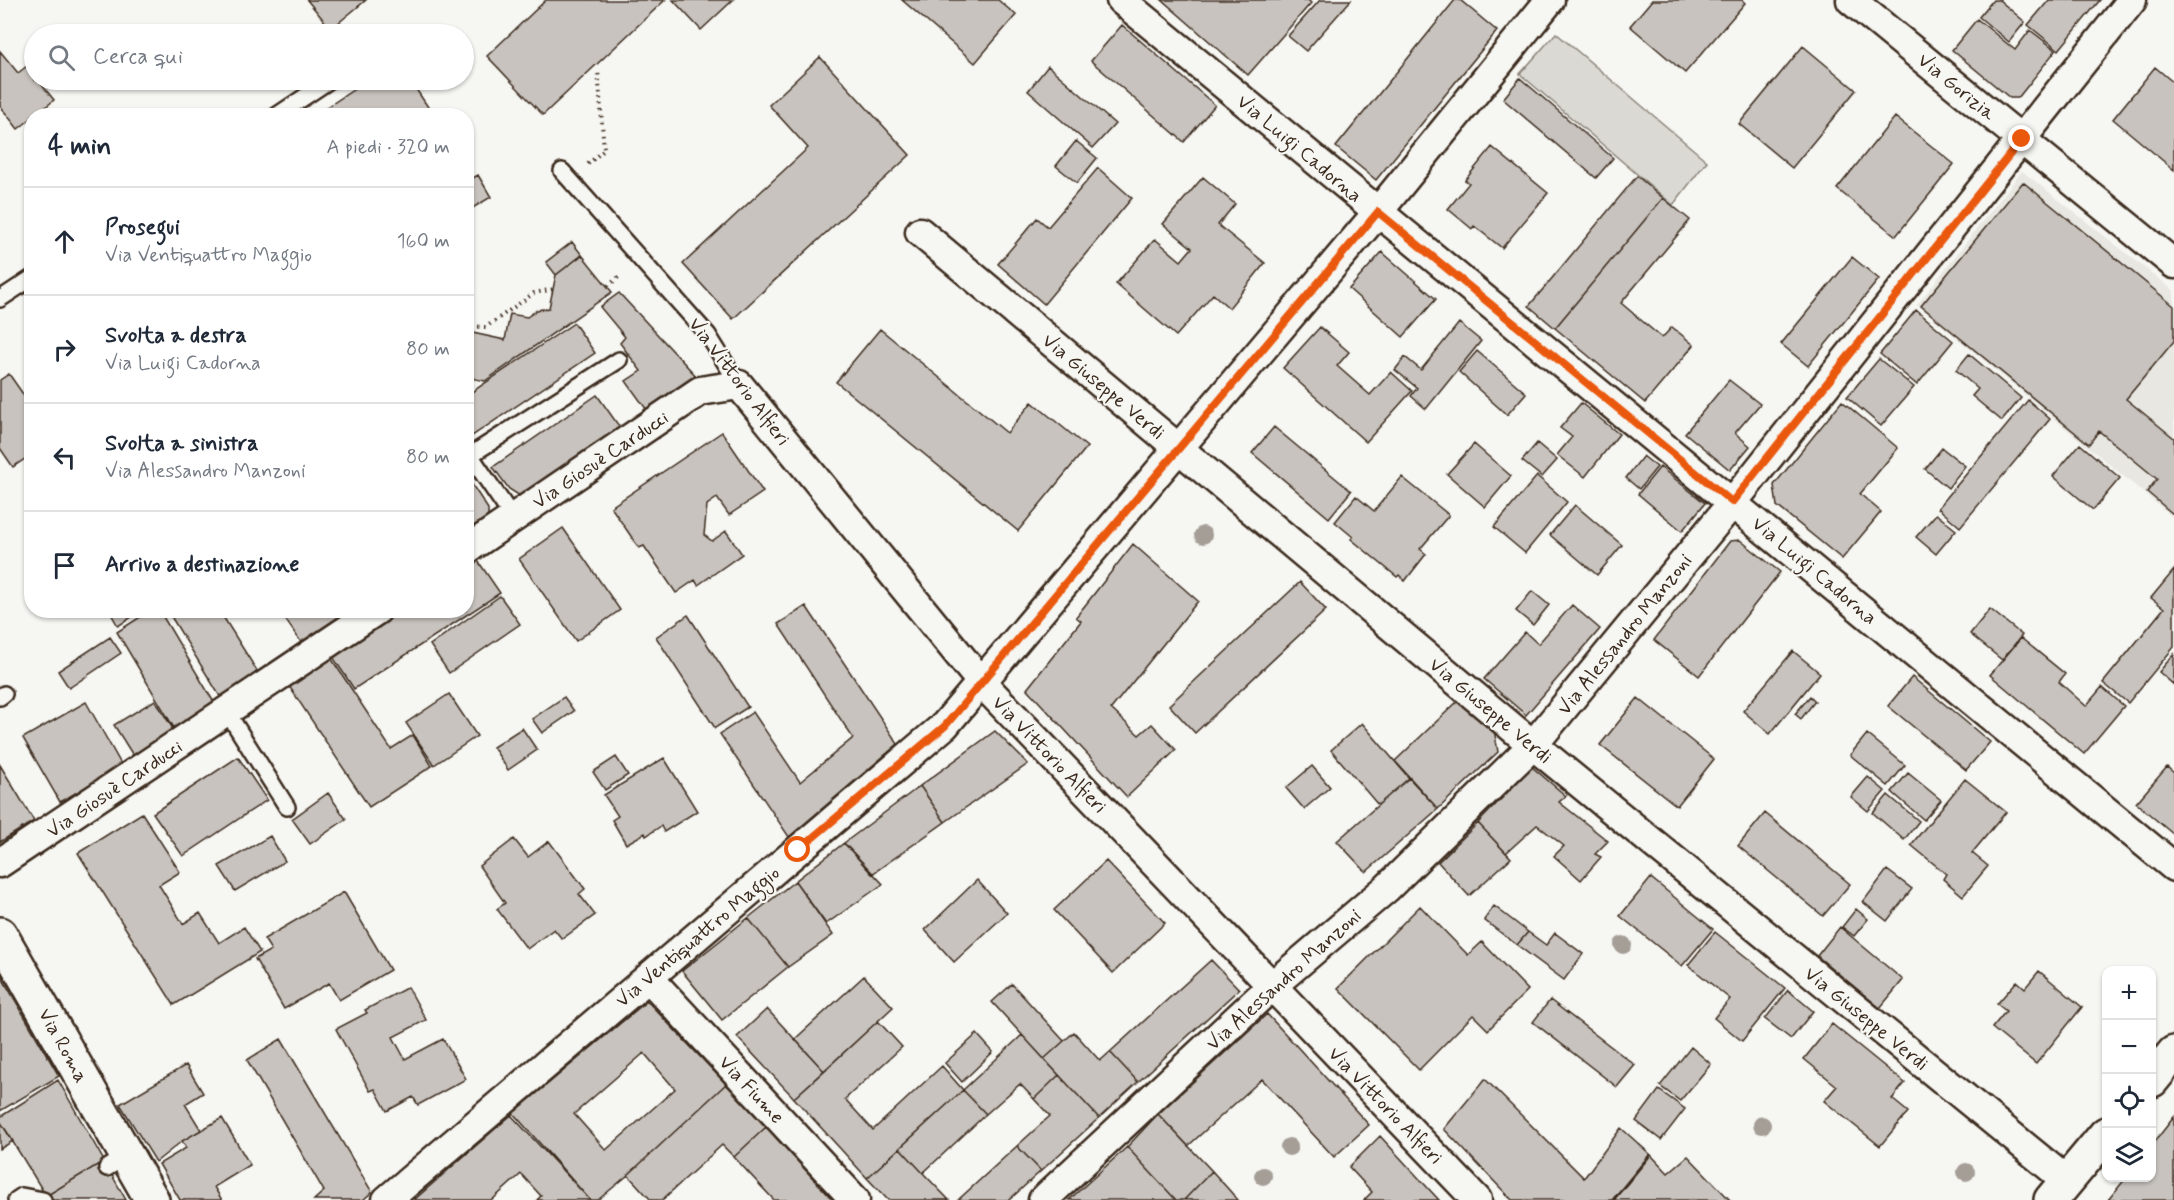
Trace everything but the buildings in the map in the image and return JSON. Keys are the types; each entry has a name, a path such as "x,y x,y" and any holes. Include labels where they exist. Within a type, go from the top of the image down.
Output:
{"street":[{"name":"Via Luigi Cadorna","path":"1121,0 2174,867"},
{"name":"Via Ventiquattro Maggio","path":"387,1200 945,726 1378,212 1550,0"},
{"name":"Via Gorizia","path":"1851,0 2174,264"},
{"name":"Via Alessandro Manzoni","path":"1043,1200 1273,986 1387,888 1533,745 1732,502 2132,0"},
{"name":"Via Giuseppe Verdi","path":"920,232 1533,745 2059,1191"},
{"name":"Via Giosuè Carducci","path":"474,545 700,391 739,386"},
{"name":"Via Vittorio Alfieri","path":"739,386 982,683 1477,1200"},
{"name":"Via Giosuè Carducci","path":"0,862 365,618"},
{"name":"Via Roma","path":"0,934 117,1162 152,1200"},
{"name":"Via Fiume","path":"648,978 855,1200"},
{"path":"2156,1074 2174,1053"},
{"path":"2059,1191 2102,1139"}],"lane":[{"path":"288,108 315,90"},
{"name":"Via Vittorio Alfieri","path":"566,176 708,335 739,386"},
{"path":"0,299 24,283"},
{"path":"474,452 619,360"},
{"path":"474,464 513,518"},
{"path":"227,712 286,807"},
{"path":"16,1200 22,1196 43,1200"}],"path":[{"path":"566,176 604,150 598,70"},
{"path":"474,326 486,327 534,293 554,289"}],"shaded area":[{"path":"1556,33 1707,161 1673,205 1520,74"},
{"path":"2022,171 2174,291 2174,518 1917,305"}],"route":[{"path":"798,850 945,726 1378,212 1732,502 2022,139"}]}
